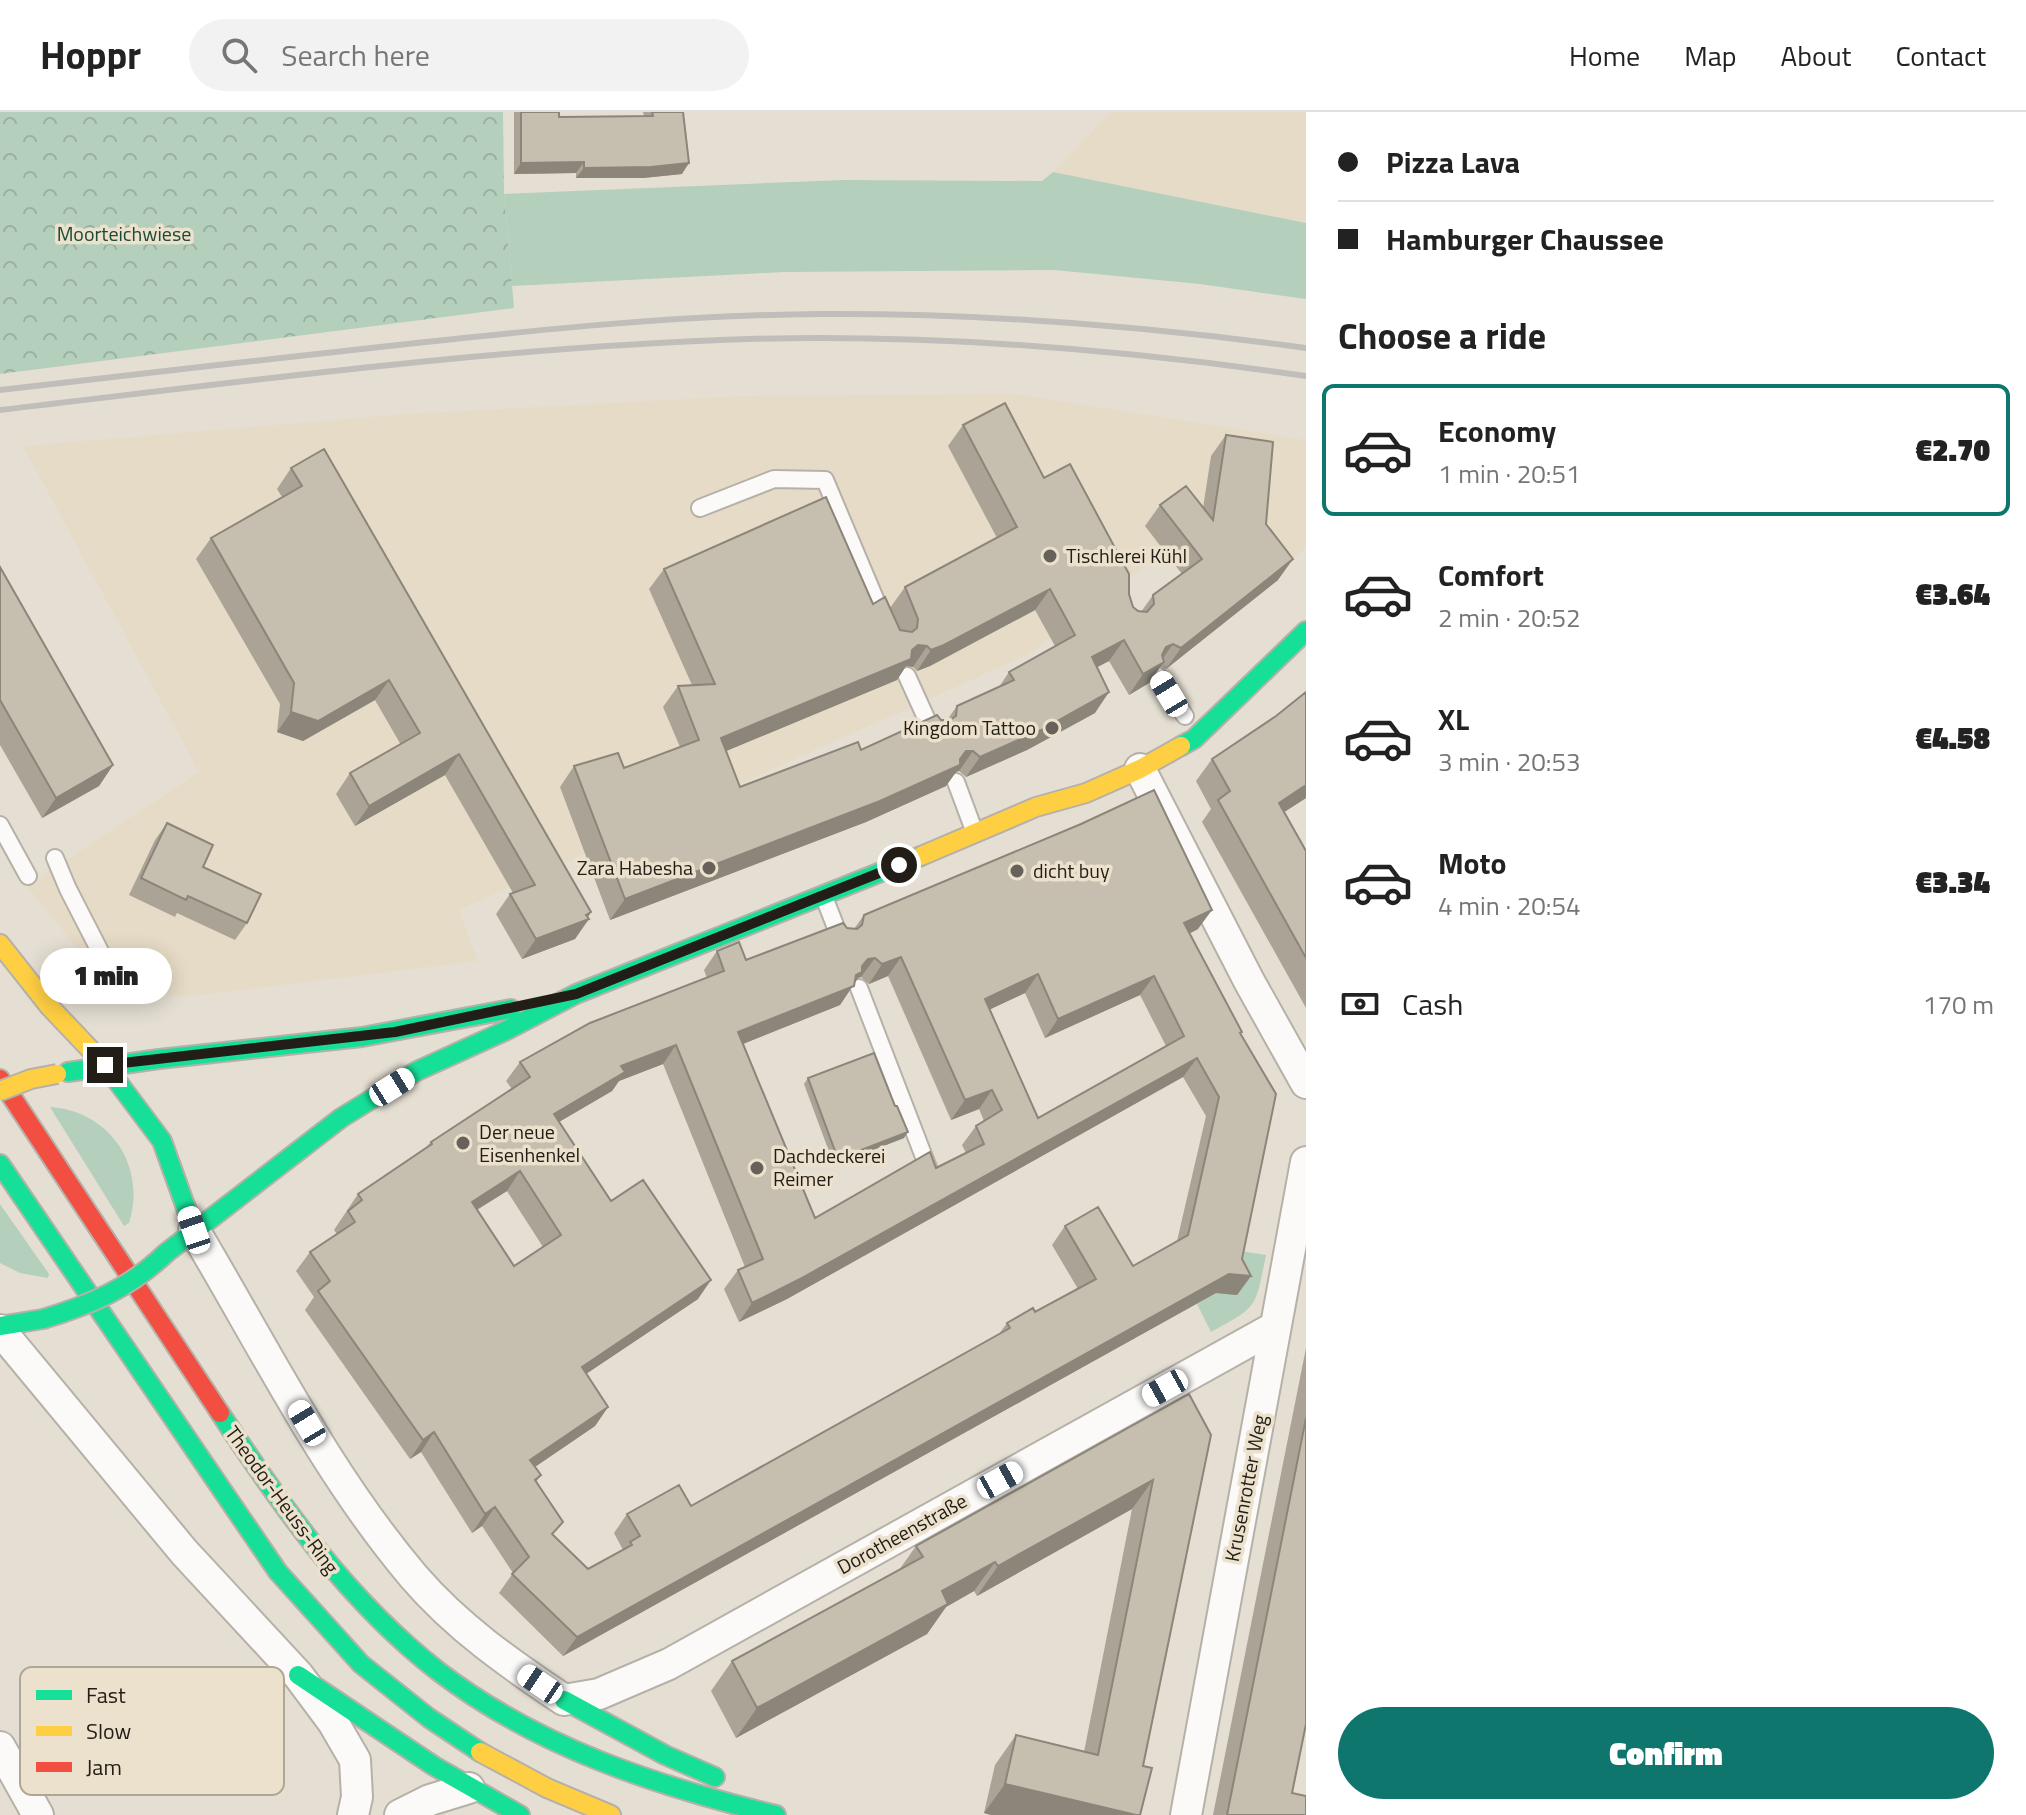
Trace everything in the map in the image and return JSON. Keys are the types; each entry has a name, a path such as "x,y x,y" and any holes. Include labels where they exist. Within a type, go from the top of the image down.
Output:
{"main road":[{"path":"0,1328 95,1304 120,1292 194,1230 354,1110 417,1071 576,994 1036,807 1086,793 1140,769 1194,739 1306,631"},
{"path":"1178,720 1221,713"},
{"path":"1036,807 1069,775"},
{"path":"0,944 49,1006 105,1065 162,1141 194,1230"},
{"path":"0,1091 31,1079 105,1065 395,1032 576,994"},
{"name":"Theodor-Heuss-Ring","path":"0,1079 223,1418 308,1541 347,1588 388,1629 451,1680 499,1712 544,1736 659,1785 783,1812"},
{"name":"Theodor-Heuss-Ring","path":"0,1164 278,1572 321,1623 372,1675 464,1744 567,1799 611,1815"},
{"path":"298,1675 386,1736 469,1788 520,1815"},
{"path":"564,1700 665,1755 783,1812"}],"street":[{"path":"1140,769 1249,981 1306,1083"},
{"name":"Krusenrotter Weg","path":"1186,1815 1275,1327 1295,1278 1306,1162"},
{"path":"194,1230 354,1501 438,1603 491,1650 564,1700"},
{"name":"Dorotheenstraße","path":"564,1700 599,1694 669,1664 1275,1327"},
{"path":"0,1328 184,1552 298,1675 333,1722 355,1760 357,1797 353,1815"},
{"path":"0,1747 20,1783"},
{"path":"400,1815 430,1800 469,1788"},
{"path":"27,1795 38,1815"}],"lane":[{"path":"700,508 774,479 825,480 893,643"},
{"path":"907,676 932,731"},
{"path":"1158,676 1178,720"},
{"path":"956,782 975,834"},
{"path":"0,825 28,876"},
{"path":"55,858 107,965"},
{"path":"823,895 840,938"},
{"path":"859,988 929,1170"}],"shaded area":[{"path":"1111,112 1306,112 1306,223 1053,172"},
{"path":"1016,394 1306,440 1306,547 1222,625 1165,552 1029,654 459,910 478,961 184,997 129,989 84,957 27,886 199,772 23,446 405,414 741,396"}],"green space":[{"name":"Moorteichwiese","path":"0,112 503,112 504,194 514,308 0,374"},
{"path":"1053,172 1306,223 1306,299 1200,284 1054,270 784,272 512,286 504,194 841,180 1042,181"},
{"path":"50,1107 90,1119 106,1130 119,1145 133,1181 129,1223 124,1226"},
{"path":"0,1204 49,1274 48,1278 20,1273 0,1263"},
{"path":"1234,1250 1266,1255 1260,1286 1247,1310 1211,1332 1197,1304 1216,1293"}],"building":[{"path":"521,112 559,112 559,117 653,116 652,112 683,112 689,163 584,168 584,162 521,163"},
{"path":"1005,403 1044,478 1070,464 1129,574 1129,594 1133,607 1138,611 1147,612 1154,604 1153,595 1202,559 1160,505 1186,486 1213,520 1226,435 1273,442 1266,524 1293,559 1181,648 1173,644 1166,647 1162,655 1164,662 1143,674 1124,640 1092,657 1109,692 1041,730 980,757 973,751 966,751 960,765 880,801 625,899 574,766 618,753 624,768 699,740 678,686 715,684 664,569 826,497 873,604 885,597 900,630 912,632 917,628 918,619 905,587 1017,527 963,425","holes":["1050,589 1075,635 1009,672 1014,680 957,706 956,716 950,720 941,720 937,715 861,750 858,742 740,787 721,738 911,659 912,650 918,645 931,650 944,645"]},
{"path":"324,449 591,912 586,915 589,919 536,939 510,894 535,885 459,754 369,806 350,773 420,733 389,680 318,721 291,712 294,683 211,538 302,486 291,468"},
{"path":"0,567 113,765 56,798 0,700"},
{"path":"1306,692 1306,785 1279,803 1306,851 1306,958 1218,800 1230,791 1212,759"},
{"path":"1154,790 1212,910 1184,923 1240,1033 1276,1094 1242,1259 1251,1276 1229,1274 577,1637 512,1574 529,1557 495,1507 485,1514 434,1432 423,1440 318,1291 330,1281 310,1252 355,1222 348,1211 362,1200 358,1194 530,1077 520,1062 590,1023 724,971 717,951 739,942 746,960 843,923 847,928 857,929 862,925 864,915","holes":["901,957 965,1100 992,1090 1002,1110 976,1126 984,1144 936,1168 930,1152 815,1218 738,1032 854,986 856,975 862,972 862,966 868,959 875,958 882,964","1038,974 1058,1019 1154,976 1184,1036 1038,1118 985,999","676,1045 763,1259 738,1270 752,1303 1197,1058 1219,1097 1188,1235 1133,1266 1098,1207 1065,1226 1096,1279 1035,1312 1033,1308 1007,1323 1010,1328 691,1506 679,1485 627,1514 640,1536 630,1542 632,1545 588,1569 552,1534 563,1522 535,1480 541,1475 530,1460 608,1407 582,1367 711,1280 643,1180 611,1201 554,1114 625,1072 621,1066","520,1171 561,1235 514,1266 472,1202"]},
{"path":"167,823 213,845 203,867 261,894 247,923 188,896 186,900 141,878"},
{"path":"874,1053 908,1132 838,1159 808,1078"},
{"path":"1189,1394 1211,1435 1143,1766 1152,1768 1140,1815 1005,1784 1016,1735 1098,1755 1153,1480 998,1566 995,1562 942,1591 948,1604 757,1708 732,1661 923,1557 916,1546"},
{"path":"1306,1418 1306,1724 1292,1793 1306,1796 1306,1815 1227,1815"}],"railway":[{"path":"0,390 544,330 765,315 881,314 1003,319 1124,327 1306,348"},
{"path":"0,410 466,357 748,339 958,341 1167,358 1306,376"}],"traffic: fast":[{"path":"1181,746 1194,739 1306,631"},
{"path":"166,1253 341,1118 417,1071 576,994 921,856"},
{"path":"68,1072 362,1037 511,1009"},
{"path":"105,1065 162,1141 194,1230"},
{"path":"0,1164 278,1572 361,1664 429,1718 480,1752"},
{"path":"43,1319 77,1308 124,1286 166,1253"},
{"path":"0,1326 43,1319"},
{"path":"220,1413 318,1551 375,1614 438,1671 516,1721 599,1761 686,1791 776,1815"},
{"path":"298,1675 434,1766 520,1815"},
{"path":"564,1700 665,1755 715,1777"}],"traffic: slow":[{"path":"921,856 1036,807 1086,793 1140,769 1181,746"},
{"path":"0,944 49,1006 105,1065"},
{"path":"0,1091 31,1079 57,1074"},
{"path":"480,1752 547,1788 611,1815"}],"traffic: jam":[{"path":"0,1079 220,1413"}],"place":[{"name":"Tischlerei Kühl","path":"1050,556"},
{"name":"Kingdom Tattoo","path":"1052,728"},
{"name":"Zara Habesha","path":"709,868"},
{"name":"dicht buy","path":"1017,871"},
{"name":"Der neue Eisenhenkel","path":"463,1143"},
{"name":"Dachdeckerei Reimer","path":"757,1168"}],"route":[{"path":"105,1065 395,1032 576,994 899,865"}]}
